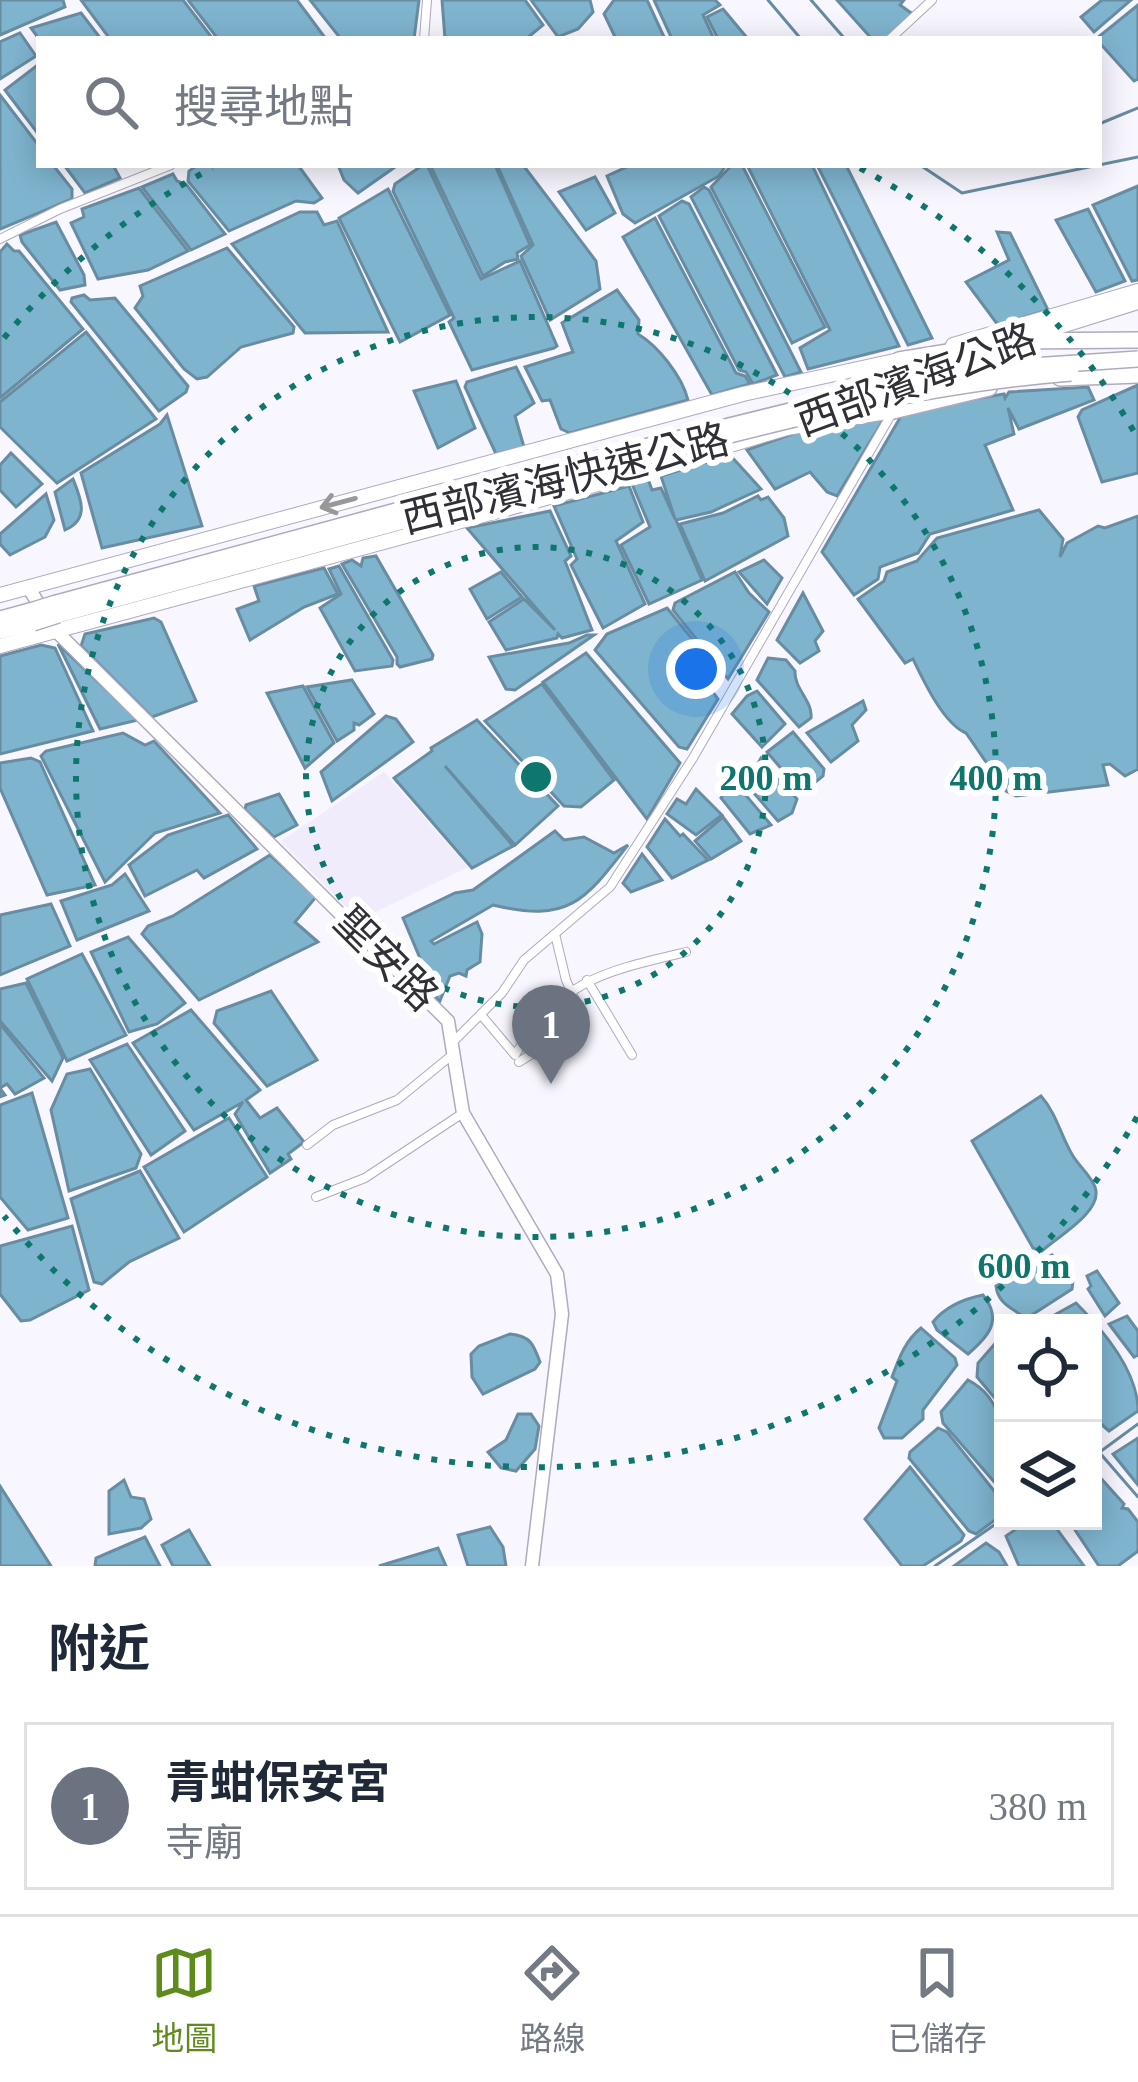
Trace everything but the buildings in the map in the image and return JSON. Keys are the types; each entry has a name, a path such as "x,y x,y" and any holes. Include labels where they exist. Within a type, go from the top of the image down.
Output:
{"highway":[{"path":"899,360 1015,341 1138,340"},
{"path":"893,411 1010,385 1138,368"},
{"name":"西部濱海快速公路","path":"0,619 55,616 504,487 911,381 988,369 1138,368"},
{"name":"西部濱海快速公路","path":"0,632 31,617"}],"main road":[{"name":"西部濱海公路","path":"0,595 743,394 899,360 1138,291"},
{"name":"西部濱海公路","path":"0,646 55,616 598,484 786,428 896,379 1138,302"},
{"path":"786,428 893,411"}],"street":[{"path":"424,36 427,0"},
{"path":"893,36 932,0"},
{"path":"0,239 60,209 163,168"},
{"path":"307,1144 333,1125 397,1100 454,1047 524,960 610,886 692,758 893,411 899,360"},
{"name":"聖安路","path":"28,587 448,1022 463,1113 557,1274 562,1314 532,1566"},
{"path":"519,1062 584,1021 570,991 555,934"},
{"path":"482,1016 515,1055 532,1025 587,980 686,952"},
{"path":"587,980 632,1055"},
{"path":"316,1197 365,1178 463,1113"}],"shaded area":[{"path":"384,772 468,867 359,920 281,841"}],"water":[{"path":"0,0 63,0 65,7 0,35"},
{"path":"81,0 183,0 211,36 108,36"},
{"path":"188,0 297,0 324,36 216,36"},
{"path":"310,0 419,0 414,36 339,36"},
{"path":"442,0 525,0 543,25 530,36 445,36"},
{"path":"531,0 590,0 593,12 578,29 557,36"},
{"path":"614,0 647,0 664,36 615,36 604,14"},
{"path":"654,0 715,0 720,5 703,15 713,36 671,36"},
{"path":"837,0 904,0 900,5 914,15 890,36 869,36"},
{"path":"1102,0 1131,0 1094,32 1081,17"},
{"path":"1138,5 1138,79 1134,81 1102,46 1100,36"},
{"path":"723,9 746,36 716,36 707,17"},
{"path":"81,13 99,36 37,36 31,28"},
{"path":"20,33 36,56 0,79 0,42"},
{"path":"36,66 36,131 5,90"},
{"path":"0,95 36,142 36,168 55,168 72,189 72,199 0,229"},
{"path":"66,168 115,168 120,178 85,193"},
{"path":"300,168 322,198 314,203 296,201 229,231 188,181 189,171"},
{"path":"339,168 394,168 358,193"},
{"path":"419,168 428,168 481,279 520,261 557,346 472,370 449,322 454,318 393,191 395,184"},
{"path":"431,168 496,168 530,245 517,253 518,259 483,276"},
{"path":"498,168 525,168 596,261 600,289 550,320 521,256 533,245"},
{"path":"624,168 724,168 719,176 635,223 623,214 607,176"},
{"path":"729,168 744,168 825,327 792,343 711,187"},
{"path":"749,168 813,168 899,346 808,369 800,348 830,330"},
{"path":"819,168 847,168 932,338 908,345"},
{"path":"173,174 225,234 191,250 142,187"},
{"path":"595,177 615,213 586,230 559,192"},
{"path":"1138,186 1138,280 1132,281 1093,205"},
{"path":"704,187 801,372 785,377 691,197"},
{"path":"139,188 188,251 148,270 98,279 71,223 84,217 82,209"},
{"path":"388,189 450,315 400,342 339,218"},
{"path":"682,201 689,204 777,375 753,384 739,370 659,216"},
{"path":"1088,209 1125,281 1096,292 1056,220"},
{"path":"300,212 317,212 324,225 337,221 388,332 305,333 232,244"},
{"path":"655,218 736,373 750,384 712,395 623,237"},
{"path":"56,222 85,285 60,290 22,242 20,235"},
{"path":"997,232 1010,233 1048,310 998,325 966,282 1009,260"},
{"path":"7,244 19,251 83,329 0,398 0,252"},
{"path":"227,248 294,327 293,333 241,347 207,377 197,379 135,308 143,296 140,286"},
{"path":"617,290 639,320 638,334 668,362 688,400 570,433 561,429 550,400 542,401 525,367 573,352 562,323"},
{"path":"84,295 90,300 115,298 188,386 186,392 159,411 71,302"},
{"path":"86,332 156,419 57,483 0,427 0,402"},
{"path":"516,367 534,403 515,416 524,447 496,454 465,387 467,382"},
{"path":"456,381 475,428 438,448 414,391"},
{"path":"1138,385 1138,473 1102,482 1078,417 1082,410"},
{"path":"1088,387 1094,400 1019,429 1008,408 1014,434 985,445 1013,510 930,534 918,553 880,567 878,579 854,595 822,552 904,411 1004,394 1005,398 1009,392"},
{"path":"887,414 837,496 827,492 810,472 775,489 747,450 795,433"},
{"path":"167,415 202,526 102,548 81,473"},
{"path":"11,453 42,484 16,507 0,490 0,465"},
{"path":"730,455 761,489 711,512 676,520 702,580 649,604 621,545 650,527 632,484 648,479 652,490 661,488 675,519 661,476"},
{"path":"73,479 81,514 65,530 55,492"},
{"path":"629,486 643,522 616,541 645,604 603,628 571,565 577,559 554,506"},
{"path":"46,494 54,520 45,537 10,555 0,544 0,534"},
{"path":"758,496 761,500 768,497 784,518 788,536 705,581 680,524 723,513"},
{"path":"1039,510 1063,539 1060,557 1067,543 1098,526 1105,528 1138,516 1138,769 1125,776 1110,764 1103,765 1108,785 1016,796 1006,791 966,733 942,712 913,659 905,663 858,599 884,581 887,572 917,561 937,538"},
{"path":"550,511 571,556 565,561 592,630 562,638 558,634 506,650 489,622 524,599 555,630 467,528"},
{"path":"376,556 432,659 397,664 342,564 352,560 361,566 363,558"},
{"path":"764,560 782,578 767,604 739,572"},
{"path":"339,566 393,660 392,666 355,671 320,608 341,594 329,569"},
{"path":"324,568 338,594 304,607 250,640 237,609 259,601 254,586"},
{"path":"501,572 522,597 487,619 470,589"},
{"path":"735,572 769,612 728,679 673,610 675,603"},
{"path":"803,593 823,631 815,641 819,651 800,663 777,640"},
{"path":"667,608 715,667 701,676 718,699 687,749 679,747 595,650 607,634"},
{"path":"154,618 161,622 196,701 152,717 81,646 85,634"},
{"path":"594,635 515,690 506,689 489,657 569,643"},
{"path":"58,644 138,720 100,729"},
{"path":"41,645 55,648 93,731 0,754 0,656"},
{"path":"586,653 680,763 647,819 543,682"},
{"path":"768,658 786,660 795,671 811,712 811,718 799,727 757,680"},
{"path":"352,680 374,714 359,725 354,723 354,730 337,741 307,687"},
{"path":"542,684 614,780 581,807 564,806 485,721"},
{"path":"303,686 334,743 305,768 267,693"},
{"path":"757,691 785,724 762,747 732,714"},
{"path":"863,701 866,710 852,725 858,741 831,762 807,733"},
{"path":"386,716 396,719 413,742 332,801 321,772"},
{"path":"477,720 558,806 515,845 445,766 513,846 472,868 394,778"},
{"path":"793,732 824,769 823,776 802,793 767,752"},
{"path":"123,733 145,745 154,741 220,813 155,833 105,882 41,756"},
{"path":"31,758 40,762 95,885 47,895 0,788 0,763"},
{"path":"761,758 797,799 792,813 778,821 746,784"},
{"path":"733,766 744,768 738,786 771,825 750,834 721,798 731,782"},
{"path":"696,789 722,815 696,835 667,814 677,799 686,804"},
{"path":"279,794 297,825 274,837 245,810 246,805"},
{"path":"228,815 257,849 204,878 197,870 145,896 129,865 168,835"},
{"path":"723,817 741,841 711,859 695,841"},
{"path":"665,819 708,860 672,878 647,847"},
{"path":"555,831 564,840 584,837 614,853 628,845 599,881 572,903 540,911 493,905 431,941 434,944 477,922 482,934 480,962 466,976 450,976 439,1003 403,918 455,893 473,890"},
{"path":"642,854 662,880 631,892 623,883"},
{"path":"270,855 316,897 295,922 318,942 199,1000 142,934 148,926 173,916"},
{"path":"125,874 149,911 77,940 61,901 112,885"},
{"path":"51,904 70,946 0,975 0,915"},
{"path":"128,937 185,1003 157,1024 129,1032 91,952"},
{"path":"82,954 126,1035 67,1061 27,979"},
{"path":"26,983 63,1058 52,1081 0,1021 0,989"},
{"path":"271,991 317,1060 267,1086 214,1023 217,1011"},
{"path":"191,1010 260,1090 246,1100 260,1118 277,1108 304,1142 288,1154 291,1159 270,1173 235,1114 243,1102 194,1130 133,1043"},
{"path":"0,1024 44,1078 15,1094 7,1084 0,1088"},
{"path":"127,1044 185,1131 151,1155 90,1060"},
{"path":"90,1069 141,1154 136,1168 69,1191 51,1110 67,1074"},
{"path":"32,1093 68,1218 28,1230 0,1197 0,1105"},
{"path":"1041,1096 1093,1183 1096,1196 1086,1214 1042,1251 1033,1248 972,1141"},
{"path":"229,1118 267,1177 184,1232 144,1167"},
{"path":"140,1171 179,1238 129,1262 102,1284 94,1282 71,1199"},
{"path":"72,1226 89,1290 21,1321 0,1294 0,1246"},
{"path":"1052,1255 1073,1281 1072,1289 1033,1314 1019,1314 1003,1301 996,1286"},
{"path":"1097,1271 1119,1303 1105,1316 1088,1289 1087,1276"},
{"path":"983,1295 993,1320 968,1354 933,1322 955,1304"},
{"path":"1076,1303 1087,1314 1056,1314"},
{"path":"1127,1316 1138,1331 1138,1355 1134,1357 1109,1324"},
{"path":"921,1328 957,1365 923,1410 923,1419 902,1438 884,1438 879,1428 897,1381 892,1377 907,1344"},
{"path":"1102,1331 1132,1381 1138,1411 1109,1431 1102,1425"},
{"path":"510,1334 530,1342 540,1362 535,1369 483,1394 472,1377 471,1354"},
{"path":"994,1345 994,1397 977,1377 978,1363"},
{"path":"968,1380 992,1401 994,1482 943,1423 941,1412"},
{"path":"518,1414 531,1414 539,1426 535,1449 516,1471 501,1468 488,1452 506,1440"},
{"path":"938,1428 947,1432 994,1491 994,1521 976,1534 969,1531 909,1458"},
{"path":"1138,1438 1138,1485 1113,1454"},
{"path":"910,1467 964,1535 923,1566 902,1566 865,1519"},
{"path":"1102,1479 1138,1522 1138,1551 1118,1566 1099,1566 1075,1530 1102,1530"},
{"path":"124,1480 131,1497 144,1499 151,1519 141,1528 109,1534 109,1491"},
{"path":"0,1486 51,1566 0,1566"},
{"path":"490,1527 503,1547 506,1566 468,1566 458,1535"},
{"path":"189,1530 210,1566 173,1566 162,1545"},
{"path":"1015,1530 1058,1530 1084,1566 1019,1566 1006,1536"},
{"path":"145,1537 160,1566 95,1566 96,1558"},
{"path":"986,1543 1007,1566 954,1566"},
{"path":"438,1548 446,1566 379,1566"}],"waterway":[{"path":"768,0 798,36"},
{"path":"811,0 842,36"},
{"path":"1102,123 1138,108"},
{"path":"1102,164 1138,157"},
{"path":"924,168 962,193 1084,168"},
{"path":"1102,1450 1138,1424"},
{"path":"1102,1455 1138,1497"},
{"path":"935,1566 994,1525"}],"place":[{"name":"青蚶保安宮","path":"551,1084"}]}
